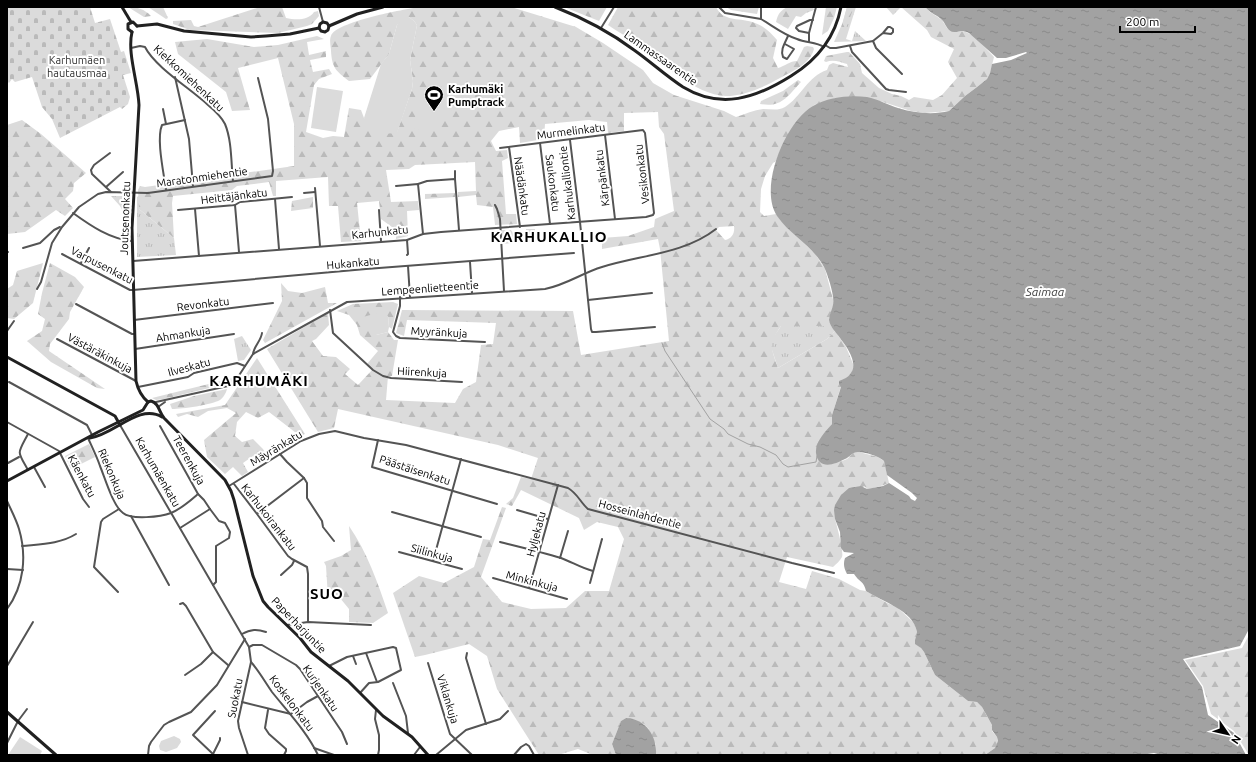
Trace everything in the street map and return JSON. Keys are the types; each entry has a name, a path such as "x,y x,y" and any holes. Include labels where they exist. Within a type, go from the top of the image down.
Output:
{"street":[{"path":"122,7 131,22 135,23 137,26 157,24 184,31 251,36 278,35 319,28 321,31 325,32 328,30 329,26 357,14 384,7"},
{"path":"319,7 323,22 327,23 329,26"},
{"name":"Lammassaarentie","path":"555,7 601,28 684,87 700,95 722,100 749,96 779,83 805,66 825,46 836,25 841,7"},
{"path":"601,28 614,7"},
{"path":"719,7 728,14 761,19 788,36 799,40 834,48 873,41 890,26 894,31 891,34 883,33"},
{"path":"761,7 761,19"},
{"path":"809,42 809,33 816,7"},
{"path":"809,33 799,31 796,26 813,20"},
{"path":"131,22 127,27 129,30 132,32 136,30 137,26"},
{"path":"319,28 320,24 323,22"},
{"name":"Joutsenonkatu","path":"132,32 131,48 139,105 132,241 136,381 141,396 148,402"},
{"path":"785,44 794,48 787,59 783,57 782,54 785,44 788,36"},
{"path":"873,41 878,51 902,74"},
{"name":"Kiekkomiehenkatu","path":"131,48 143,46 146,48 149,54 209,105 223,120 228,134 233,181"},
{"path":"850,46 852,52 886,89 906,92"},
{"path":"175,77 190,146 193,186"},
{"name":"Maratonmiehentie","path":"37,289 41,282 52,244 62,227 72,213 98,194 112,192 148,193 272,176 273,171 268,119 258,78"},
{"path":"163,108 166,124"},
{"path":"166,190 160,138 162,125 185,120"},
{"name":"Murmelinkatu","path":"500,148 641,130 644,131"},
{"name":"Vesikonkatu","path":"644,131 654,208 653,215"},
{"name":"Kärpänkatu","path":"605,135 615,219"},
{"name":"Karhukalliontie","path":"570,140 592,332 655,327"},
{"name":"Saukonkatu","path":"540,143 550,224"},
{"name":"Näädänkatu","path":"509,147 520,227"},
{"path":"110,153 94,165 91,170 92,174 112,192"},
{"path":"455,171 459,230"},
{"path":"106,187 123,172"},
{"path":"396,186 418,184 426,181 455,179"},
{"path":"418,184 423,234"},
{"path":"315,188 320,246"},
{"path":"304,193 315,192"},
{"name":"Heittäjänkatu","path":"178,210 235,205 240,202 292,197"},
{"path":"275,199 279,249"},
{"path":"235,205 239,252"},
{"path":"495,205 498,213 500,228 504,291"},
{"path":"195,209 198,256"},
{"path":"379,210 381,241"},
{"path":"72,213 112,237 132,241"},
{"name":"Karhunkatu","path":"133,261 407,240 423,234 459,230 520,227 646,217 653,215"},
{"path":"23,248 40,243 54,230 62,227"},
{"name":"Lempeenlietteentie","path":"156,402 228,386 234,383 253,354 330,310 347,302 400,297 545,289 558,286 585,272 603,266 688,245 705,237 716,229"},
{"path":"407,240 407,255"},
{"path":"81,263 89,248"},
{"name":"Hukankatu","path":"134,290 574,253"},
{"name":"Varpusenkatu","path":"62,254 130,290 134,290"},
{"path":"470,262 472,293"},
{"path":"408,266 410,297"},
{"path":"588,300 652,293"},
{"name":"Myyränkuja","path":"400,297 400,306 393,332 394,335 400,338 485,342"},
{"name":"Revonkatu","path":"134,320 273,303"},
{"path":"76,304 132,334 135,334"},
{"name":"Hiirenkuja","path":"330,310 333,333 373,370 383,376 391,378 462,382"},
{"path":"7,331 14,321"},
{"path":"253,354 262,333"},
{"name":"Ahmankuja","path":"135,349 234,334"},
{"name":"Västäräkinkuja","path":"57,339 136,381"},
{"name":"Karhumäenkatu","path":"7,357 115,416 247,643"},
{"name":"Ilveskatu","path":"137,387 188,377 194,373 237,363 245,366"},
{"path":"9,382 87,425 93,436"},
{"name":"Lempeenlietteentie","path":"158,407 166,401"},
{"path":"7,481 143,410 148,402 156,402 158,407 156,412 144,413 119,423"},
{"path":"146,407 147,411 152,413"},
{"name":"Paperharjuntie","path":"158,407 159,412 164,418 225,480 229,486 234,500 253,576 268,607 300,638 311,652 360,693 376,710 408,733 428,755"},
{"name":"Paperharjuntie","path":"152,413 164,418"},
{"path":"7,422 61,453"},
{"name":"Teerenkuja","path":"160,426 198,494 189,502 171,513"},
{"name":"Mäyränkatu","path":"229,486 301,441 319,434 334,431"},
{"name":"Hosseinlahdentie","path":"334,431 461,459 558,485 575,492 588,509 834,573"},
{"path":"28,434 20,448 19,457 28,470"},
{"name":"Riekonkuja","path":"88,438 119,509 124,515 131,516"},
{"name":"Päästäisenkatu","path":"378,440 372,467 452,491"},
{"name":"Käenkatu","path":"61,453 83,499 89,507"},
{"path":"280,454 304,478 307,483 307,498 322,521 323,527 334,540"},
{"path":"8,464 19,457"},
{"path":"433,561 461,459"},
{"path":"34,467 45,487"},
{"path":"257,514 304,478"},
{"name":"Karhukoirankatu","path":"234,484 288,556 294,561 307,567 308,622"},
{"name":"Hyljekatu","path":"530,588 558,485"},
{"path":"452,491 497,504"},
{"path":"198,494 219,521 225,523 230,532 229,538 216,546 216,582 213,585"},
{"path":"7,500 19,530 22,546 23,570 19,587 13,601 7,609"},
{"path":"118,592 94,567 101,522 119,509"},
{"path":"180,528 210,509"},
{"path":"517,510 548,519"},
{"path":"392,512 480,537"},
{"path":"131,516 142,517 171,513"},
{"path":"131,516 169,585"},
{"path":"560,558 568,531"},
{"path":"22,546 61,541 76,534"},
{"path":"590,583 602,539"},
{"path":"500,542 560,558 584,569 593,571"},
{"name":"Siilinkuja","path":"399,552 462,570"},
{"path":"281,575 294,561"},
{"path":"7,569 23,570"},
{"name":"Minkinkuja","path":"493,578 567,599"},
{"path":"180,604 183,603 186,606 213,652 228,665"},
{"path":"7,666 33,622"},
{"path":"286,625 308,622 370,625"},
{"path":"242,634 249,630 255,629 266,632"},
{"path":"148,755 151,742 164,725 191,712 217,685 245,639"},
{"name":"Suokatu","path":"247,643 251,662 239,713 239,728 248,755"},
{"name":"Kurjenkatu","path":"248,648 253,645 262,645 296,665 342,732 348,744"},
{"path":"329,666 337,661 353,656 393,647 396,648 401,669 400,671 377,682 370,683 360,693"},
{"path":"185,675 201,664 213,652"},
{"path":"366,653 377,682"},
{"path":"467,653 466,658 486,724"},
{"path":"353,656 356,664"},
{"name":"Koskelonkatu","path":"251,662 272,692 291,714 318,755"},
{"name":"Viklankuja","path":"428,663 450,734 472,755"},
{"path":"393,683 406,716 408,733"},
{"path":"242,702 268,710 291,714 318,696"},
{"path":"7,743 19,720 27,709"},
{"path":"215,710 193,735 214,754 220,738"},
{"path":"268,710 265,728 269,734 286,750 284,755"},
{"path":"376,710 380,750 378,755"},
{"path":"436,755 466,730 500,719 508,711"},
{"path":"7,712 19,720 56,755"},
{"path":"447,745 450,734"},
{"path":"514,755 526,744 529,746 534,755"},
{"path":"414,755 421,746"},
{"path":"314,748 334,755"}],"green space":[{"name":"Karhumäen hautausmaa","path":"7,7 90,7 95,23 110,19 121,52 124,51 131,73 123,75 130,97 128,104 122,109 120,107 60,138 52,119 42,107 32,77 15,82 12,79 9,83 7,81"},
{"path":"128,7 141,9 151,16 144,17"},
{"path":"148,7 163,7 168,18 166,19"},
{"path":"260,7 282,7 286,18 290,19 305,18 318,11 319,16 312,24 278,33 190,30 173,24 173,21 191,20 194,26 198,27"},
{"path":"420,7 511,7 576,27 643,70 653,83 674,95 724,111 736,117 753,111 785,107 796,98 815,77 827,70 829,65 833,63 848,67 847,64 839,62 824,61 826,56 847,52 849,52 860,64 862,73 879,88 892,94 909,100 914,97 933,100 942,95 957,78 948,62 954,49 931,37 927,30 901,7 925,7 942,20 947,28 954,32 964,31 974,36 994,57 987,79 949,111 925,113 911,111 880,101 861,97 836,98 814,105 781,148 776,161 773,163 765,176 761,189 760,212 764,216 776,214 781,221 816,255 825,269 834,303 829,319 831,326 781,326 772,342 772,350 778,368 827,339 835,331 846,347 854,366 853,373 843,380 832,415 832,424 817,448 818,460 842,461 847,459 854,452 878,457 884,461 889,483 867,489 864,486 835,519 840,539 842,557 833,567 787,557 779,582 806,589 812,571 839,579 897,607 915,625 917,632 915,640 924,652 935,675 968,701 977,702 982,707 992,725 992,731 997,737 998,742 995,748 985,755 656,755 656,745 648,728 644,724 626,718 621,721 612,744 616,755 593,755 578,749 558,755 539,755 497,689 487,656 469,644 415,657 393,593 419,576 444,583 474,567 483,539 490,540 502,507 506,508 481,577 502,602 531,609 566,608 585,591 609,591 624,539 618,527 597,522 584,530 579,518 521,490 512,506 506,504 513,498 521,477 531,479 538,458 498,445 338,409 334,428 318,432 267,349 328,313 329,325 316,339 312,341 323,356 336,357 350,369 345,374 358,385 373,369 367,364 378,351 360,335 357,325 349,315 337,311 353,304 393,302 398,304 392,329 389,327 388,316 376,335 388,332 394,340 398,340 392,376 388,376 386,400 455,403 463,389 476,382 481,345 493,344 496,323 407,320 404,336 396,333 402,310 573,311 581,355 669,341 658,239 602,249 602,238 628,236 654,227 655,219 674,211 664,134 659,127 658,112 624,113 624,131 608,133 607,122 589,120 545,124 544,139 520,143 519,127 499,131 491,141 496,151 507,150 508,158 502,161 506,214 516,214 517,224 495,225 493,207 477,205 476,195 458,197 458,192 476,191 475,162 415,165 409,169 386,170 391,202 418,201 419,210 407,211 408,236 396,239 396,230 381,219 379,201 357,203 361,241 341,242 338,206 329,206 328,177 276,181 276,196 273,196 269,182 237,186 232,190 173,196 174,238 139,209 138,190 140,186 145,187 294,166 294,124 278,58 238,68 250,110 232,111 226,92 178,54 175,42 207,39 254,47 278,45 317,36 324,39 307,42 309,55 326,51 326,57 310,60 313,72 329,69 332,74 319,79 314,85 306,132 323,138 333,136 344,137 349,108 361,110 364,118 397,132 412,89 413,81 410,60 417,25 409,17 397,25 389,54 370,79 349,81 338,72 332,61 330,39 335,31 357,21 386,13","holes":["734,226 731,237 725,240 716,230 719,227"]},
{"path":"564,7 607,7 599,21"},
{"path":"618,7 716,7 719,12 728,18 750,21 758,24 772,35 777,40 773,58 778,68 797,61 804,47 813,47 814,49 809,59 805,63 767,85 733,96 714,94 690,84 667,68 634,41 608,25"},
{"path":"726,7 759,7 757,14 731,10"},
{"path":"787,7 813,7 814,10 801,17 796,16 788,29 776,22 780,13"},
{"path":"826,7 837,7 828,31 822,35"},
{"path":"847,7 856,7 846,39 852,41 855,31 866,41 834,42 843,22"},
{"path":"847,7 854,7 842,38 837,41 836,39"},
{"path":"886,7 901,7 893,15"},
{"path":"409,17 417,25 410,60 413,81 412,89 397,133 374,133 364,118 381,64 389,54 397,25 402,18"},
{"name":"Karhumäki Pumptrack","path":"443,77 460,79 462,95 447,117 423,132 412,127 422,97 429,92 435,95 441,95"},
{"path":"798,80 801,82 783,100 773,104 760,104 761,101 783,91"},
{"path":"317,87 343,91 336,132 311,128"},
{"path":"22,120 41,134 86,173 74,183 73,191 65,199 73,208 65,216 56,210 25,232 7,234 7,125"},
{"path":"455,193 455,197 425,199 425,194"},
{"path":"111,196 126,196 127,219 120,206"},
{"path":"139,196 139,209 174,238 176,255 137,257 137,197"},
{"path":"313,197 313,208 291,211 292,201"},
{"path":"526,229 535,229 535,241 503,244 502,230 511,230 515,240 526,238"},
{"path":"43,263 33,303 14,319 7,318 7,289 13,285 17,271"},
{"path":"50,263 75,277 84,287 70,312 69,319 50,344 49,351 105,389 97,388 51,362 27,341 42,331 45,319 38,314"},
{"path":"281,283 288,291 302,293 325,287 328,303 337,303 265,343 263,340 282,301"},
{"path":"381,312 388,316 388,332 376,335 362,327 363,317"},
{"path":"781,326 831,326 835,331 827,339 778,368 772,350 772,339"},
{"path":"242,336 251,350 244,360 238,361 234,339"},
{"path":"257,358 305,434 300,436 269,412 258,418 246,412 237,422 235,436 242,442 253,439 263,449 268,458 259,463 253,456 243,463 248,472 242,476 233,467 225,474 207,457 204,440 236,413 227,408 208,411 198,417 187,414 178,417 176,414 225,405"},
{"path":"236,376 233,382 230,383 164,399 156,400 152,398 233,378"},
{"path":"227,389 221,399 210,404 172,409 170,404 194,396"},
{"path":"89,444 95,457 71,469 65,456"},
{"path":"349,526 367,557 388,613 373,623 349,622 349,609 340,598 328,598 326,566 324,562 341,556 351,550"},
{"path":"1249,635 1249,755 1234,731 1211,714 1203,686 1185,660 1242,648"},
{"path":"174,736 180,739 181,742 177,748 166,752 160,750 159,746 161,741"},
{"path":"20,737 42,751 40,755 8,755"}],"water":[{"name":"Saimaa","path":"925,7 1249,7 1249,629 1240,646 1183,659 1202,687 1208,715 1234,733 1246,755 1161,755 1154,753 1141,755 985,755 995,748 998,741 992,730 992,725 982,707 977,702 968,701 935,675 924,652 915,644 917,632 914,624 904,612 866,591 863,583 854,574 847,574 846,572 844,564 845,558 854,553 844,552 841,548 840,532 835,519 834,510 835,505 841,495 849,488 861,486 867,489 883,486 889,483 909,496 911,499 915,501 917,498 887,475 884,461 875,456 856,452 841,461 827,465 820,462 817,458 817,445 821,437 832,424 832,415 841,387 839,381 851,373 853,362 848,350 832,327 829,320 833,305 833,297 824,267 814,253 782,223 777,216 772,204 771,189 773,172 778,156 793,125 803,114 819,103 839,97 860,96 871,98 894,107 910,111 930,113 949,111 987,79 992,64 1011,60 1027,53 1026,52 1006,58 997,58 969,33 963,31 950,31 941,19"},
{"path":"626,718 633,719 645,725 655,741 656,755 616,755 612,744 621,721"}],"waterway":[{"path":"662,343 665,351 710,419 724,429 728,434 776,455 783,464 788,467 816,462 817,456"}],"place":[{"name":"Karhumäki Pumptrack","path":"434,112"}],"district":[{"name":"KARHUKALLIO","path":"549,237"},
{"name":"KARHUMÄKI","path":"259,381"},
{"name":"SUO","path":"327,594"}]}
